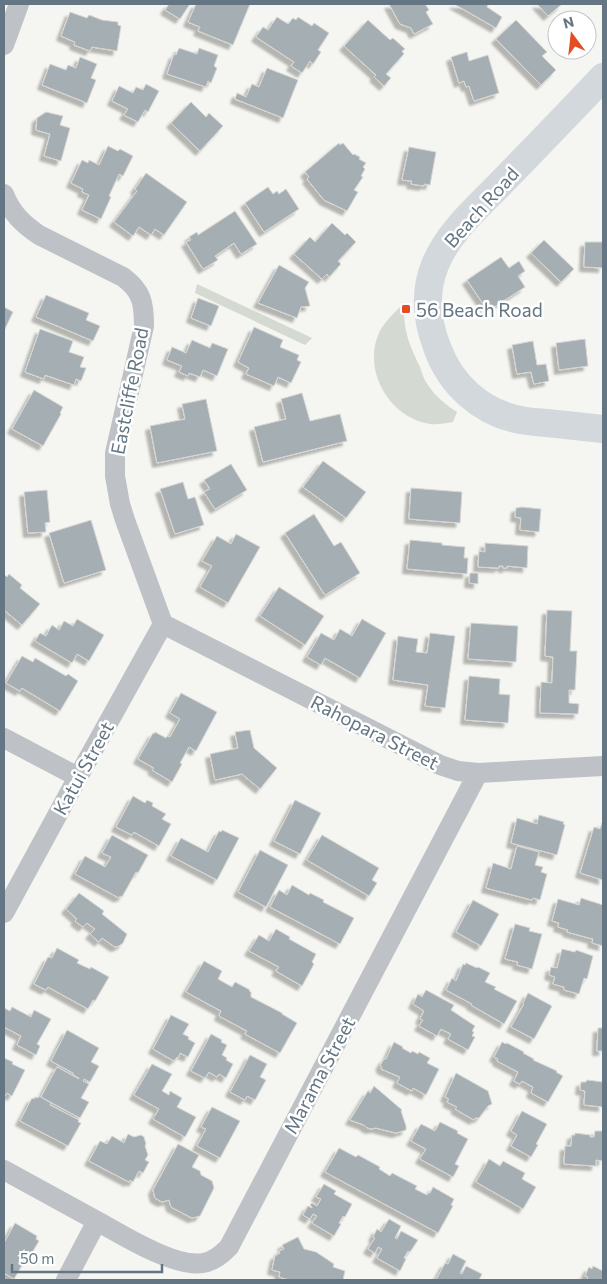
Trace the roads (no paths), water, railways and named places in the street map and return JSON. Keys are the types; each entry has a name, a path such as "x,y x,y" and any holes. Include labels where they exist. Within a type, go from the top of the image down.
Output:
{"main road":[{"name":"Beach Road","path":"603,77 452,235 434,267 427,305 433,338 448,371 470,397 487,409 520,420 603,429"}],"street":[{"path":"4,45 20,4"},
{"name":"Eastcliffe Road","path":"4,194 10,209 28,228 122,277 133,286 140,297 144,308 144,326 115,453 115,476 125,520 164,624"},
{"name":"Rahopara Street","path":"164,624 440,766 458,771 478,773 603,766"},
{"name":"Katui Street","path":"4,913 164,624"},
{"path":"4,738 78,777"},
{"name":"Marama Street","path":"4,1170 159,1254 193,1264 214,1260 221,1255 229,1248 478,773"},
{"path":"66,1280 97,1221"}],"place":[{"name":"56 Beach Road","path":"406,309"}]}
